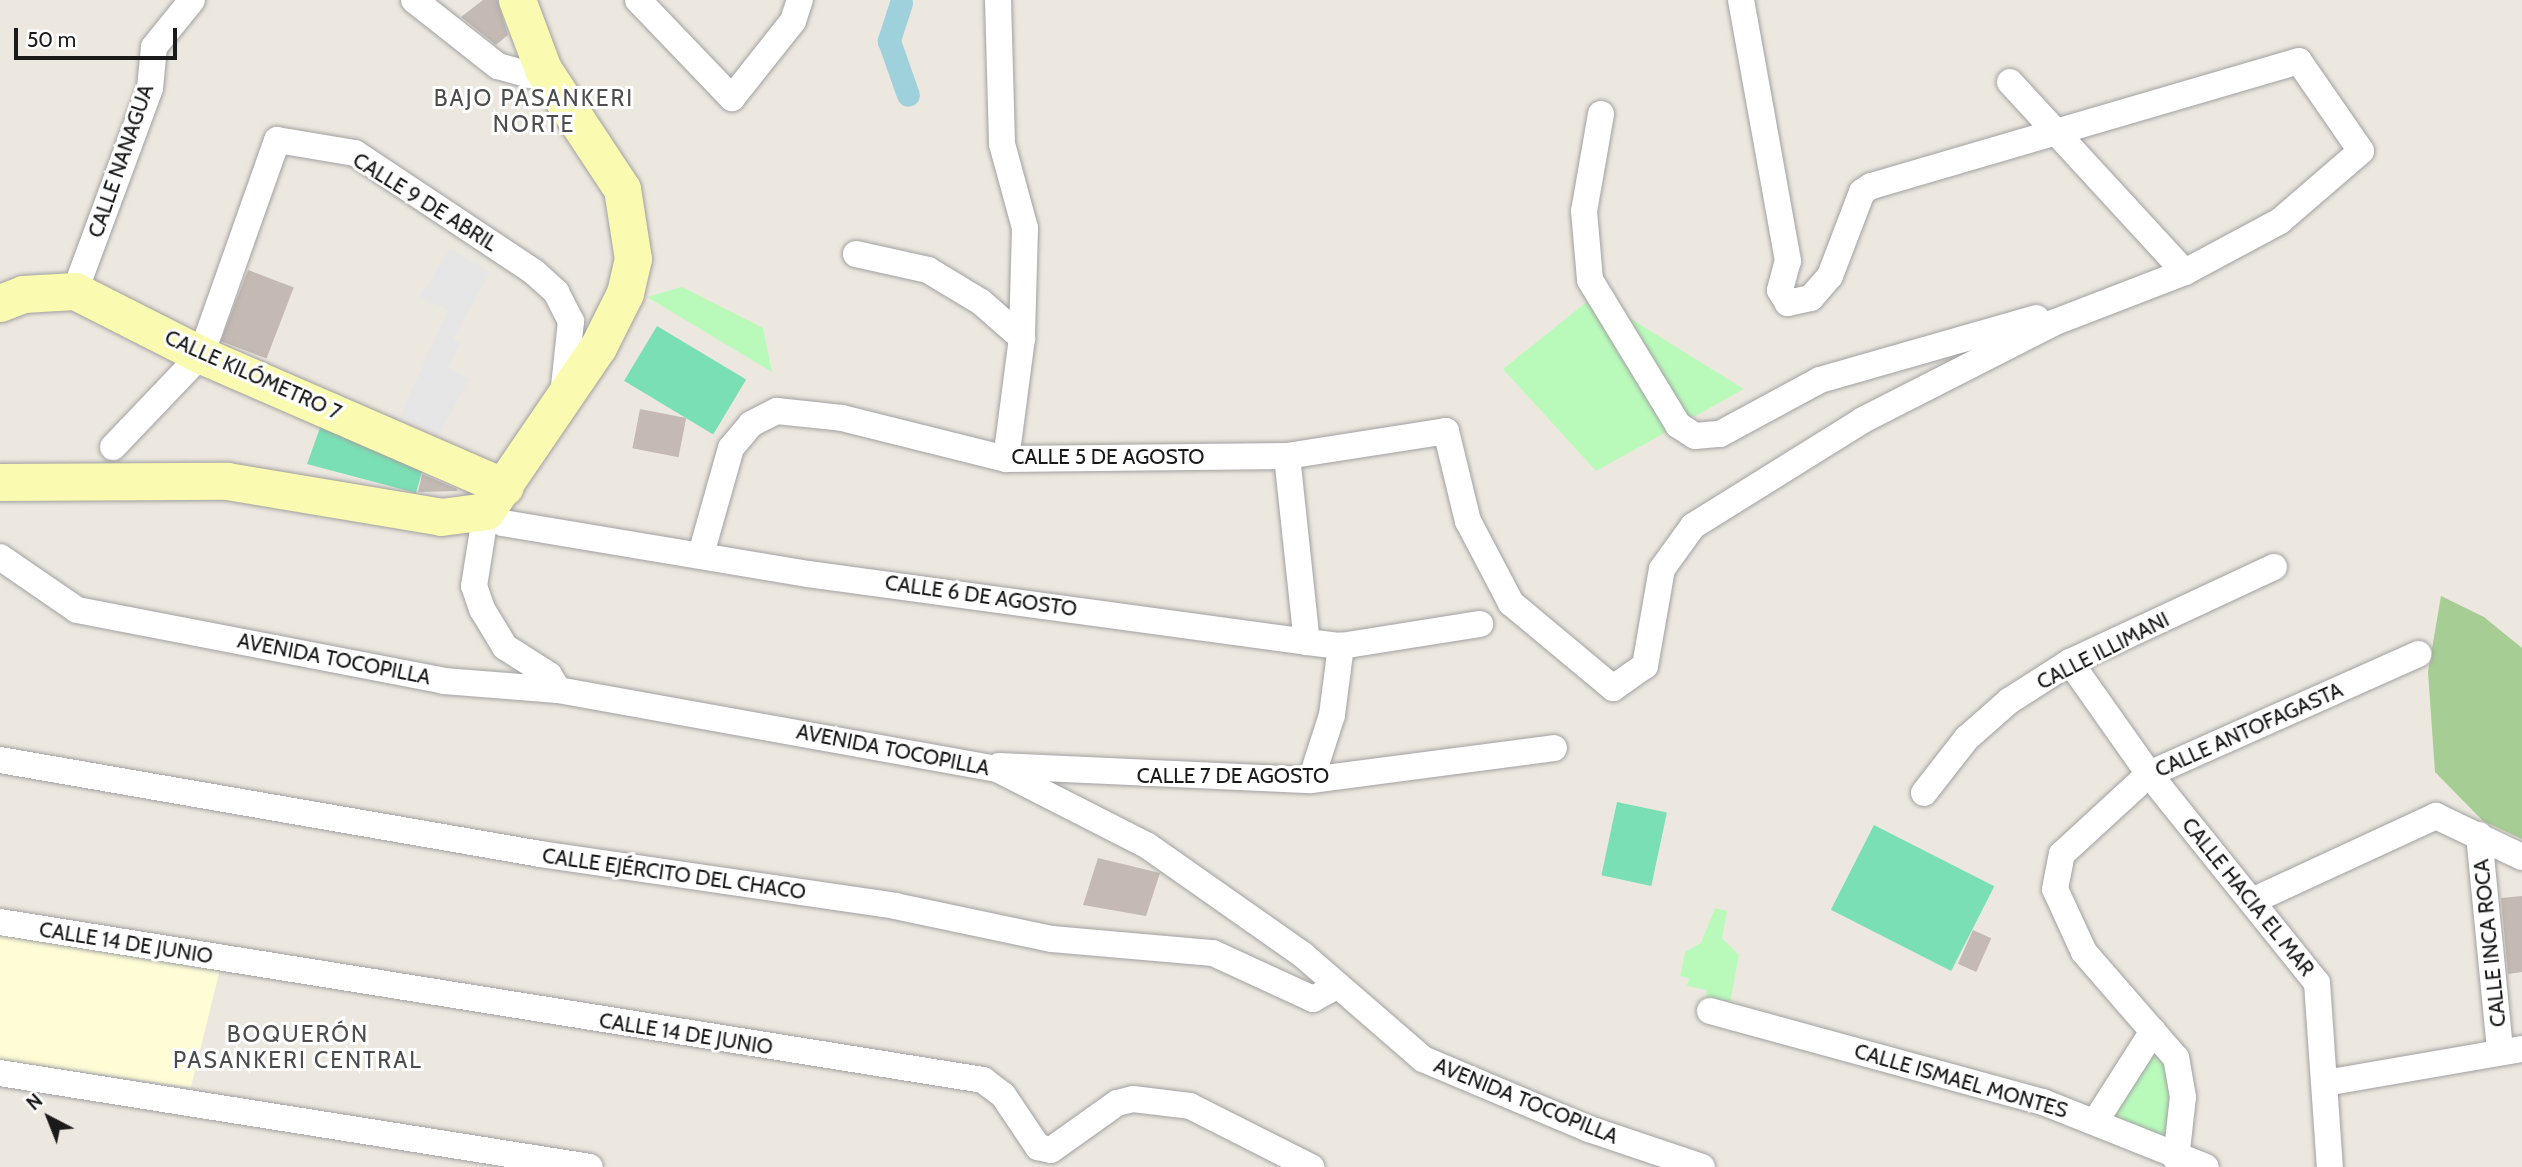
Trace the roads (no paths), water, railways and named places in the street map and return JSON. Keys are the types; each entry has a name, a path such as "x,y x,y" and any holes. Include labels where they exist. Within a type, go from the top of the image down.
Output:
{"main road":[{"path":"0,482 227,481 441,517 495,499 562,394 598,347 625,293 633,228 622,189 543,69 517,0"},
{"path":"0,303 23,294 75,291"},
{"name":"CALLE KILÓMETRO 7","path":"75,291 495,499"}],"street":[{"name":"CALLE NANAGUA","path":"75,291 150,88 153,47 192,0"},
{"path":"414,0 498,66 530,75 543,69"},
{"path":"638,0 732,98 793,21 800,0"},
{"path":"998,0 1002,144 1025,228 1022,338 1006,459"},
{"path":"1601,114 1584,211 1590,280 1678,425 1695,436 1720,434 1820,380 2036,318 2053,323 2185,272 2280,221 2361,151 2299,61 1871,186 1862,192 1830,276 1811,298 1788,303 1780,290 1788,261 1741,0"},
{"path":"2010,82 2058,130 2185,272"},
{"name":"CALLE 9 DE ABRIL","path":"113,447 201,355 277,140 355,153 534,272 556,292 571,321 562,394"},
{"path":"856,254 929,270 981,302 1022,338"},
{"name":"CALLE 5 DE AGOSTO","path":"701,554 730,448 765,414 787,410 842,418 1006,459 1287,456 1447,444 1473,533 1511,603 1613,688 1645,666 1662,569 1693,526 1863,420 2053,323"},
{"path":"1287,456 1307,642"},
{"path":"495,499 474,586 482,609 505,647 549,675 558,690"},
{"name":"CALLE 6 DE AGOSTO","path":"495,499 503,523 1307,642 1341,646 1480,624"},
{"name":"AVENIDA TOCOPILLA","path":"0,556 77,610 443,681 558,690 997,769 1148,846 1303,955 1336,986 1446,1072 1702,1167"},
{"name":"CALLE ILLIMANI","path":"1924,793 1968,738 2009,701 2070,663 2274,567"},
{"path":"1311,780 1332,715 1341,646"},
{"name":"CALLE ANTOFAGASTA","path":"2152,1031 2084,952 2062,911 2055,889 2062,854 2149,774 2419,653"},
{"name":"CALLE HACIA EL MAR","path":"2070,663 2149,774 2318,983 2330,1167"},
{"name":"CALLE 7 DE AGOSTO","path":"997,769 1311,780 1554,748"},
{"name":"CALLE EJÉRCITO DEL CHACO","path":"0,760 540,854 895,906 1052,939 1213,953 1313,999 1336,986"},
{"path":"2252,901 2414,822 2436,816 2522,856"},
{"name":"CALLE INCA ROCA","path":"2479,835 2511,1050"},
{"name":"CALLE 14 DE JUNIO","path":"0,922 983,1080 1003,1095 1038,1147 1051,1150 1117,1104 1133,1099 1190,1106 1311,1167"},
{"name":"CALLE ISMAEL MONTES","path":"1710,1011 2095,1122 2176,1158 2206,1167"},
{"path":"2095,1122 2152,1031 2181,1073 2176,1158"},
{"path":"2325,1083 2511,1050"},
{"path":"0,1073 590,1167"}],"waterway":[{"path":"901,3 889,41 908,95"}],"district":[{"name":"BAJO PASANKERI NORTE","path":"534,111"},
{"name":"BOQUERÓN PASANKERI CENTRAL","path":"298,1047"}]}
